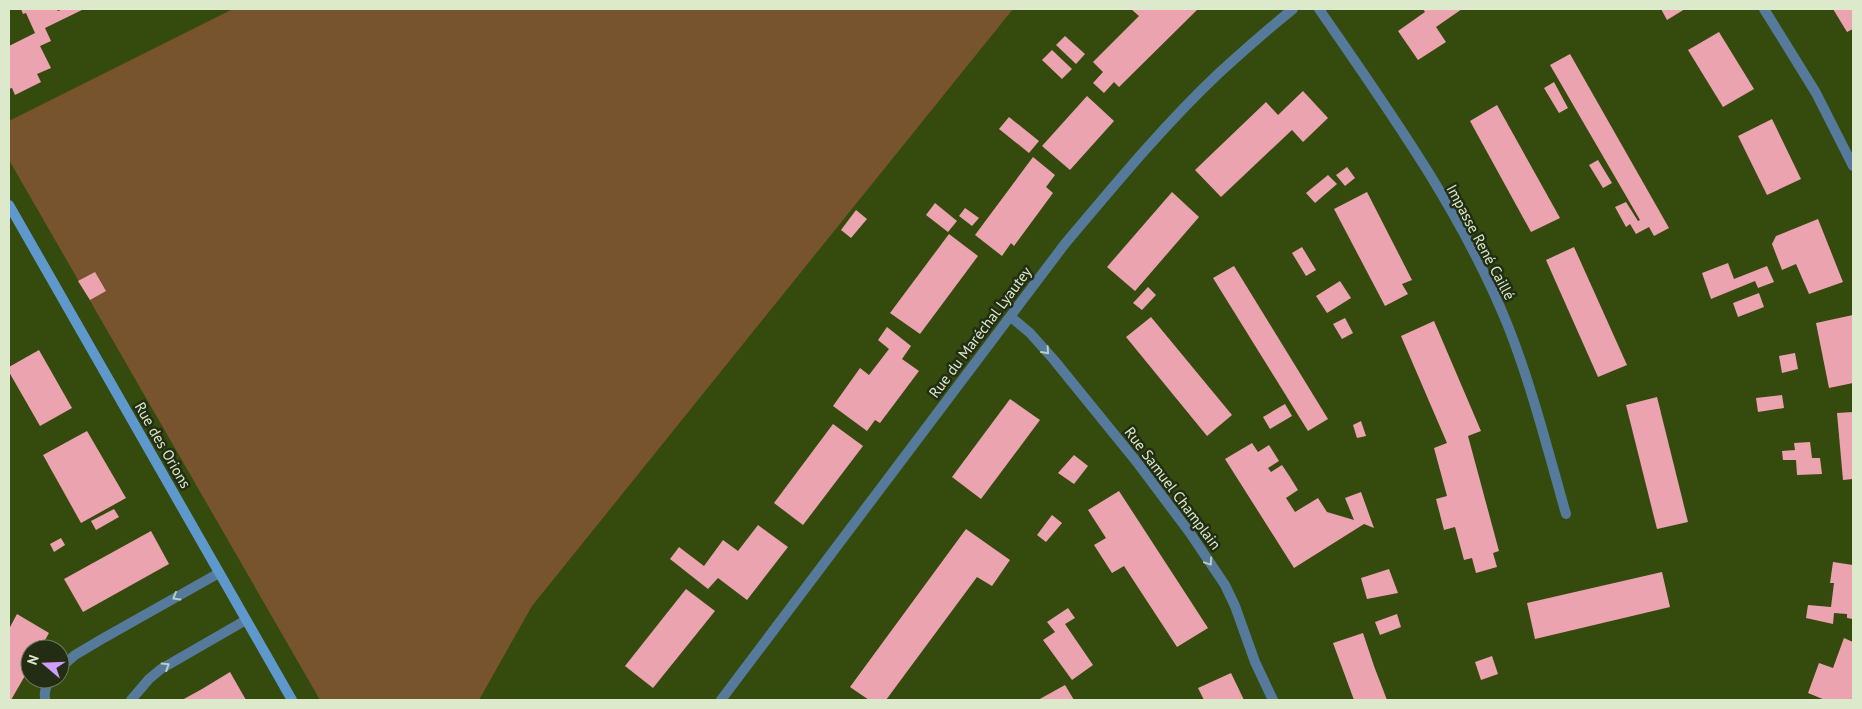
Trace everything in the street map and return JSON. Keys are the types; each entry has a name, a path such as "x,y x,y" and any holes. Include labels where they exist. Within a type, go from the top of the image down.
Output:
{"street":[{"name":"Rue du Maréchal Lyautey","path":"721,700 1064,245 1155,139 1218,74 1293,9"},
{"name":"Impasse René Caillé","path":"1319,9 1398,125 1465,238 1488,283 1523,366 1566,514"},
{"path":"1764,9 1816,93 1853,166"},
{"name":"Rue des Orions","path":"9,205 292,700"},
{"name":"Rue Samuel Champlain","path":"1011,317 1030,333 1054,360 1136,461 1190,533 1225,585 1235,606 1255,662 1273,700"},
{"path":"70,659 95,643 219,573"},
{"path":"131,700 149,679 161,669 246,620"}],"shaded area":[{"path":"233,9 1013,9 532,606 479,700 320,700 9,160 9,121"}],"building":[{"path":"21,9 56,9 58,11 63,9 84,9 45,28 51,41 40,46 51,68 37,74 41,82 15,95 12,88 9,89 9,46 35,33 26,13 23,14"},
{"path":"1131,9 1198,9 1119,87 1114,82 1104,93 1093,83 1103,72 1093,62 1139,16"},
{"path":"1423,9 1462,9 1436,27 1446,42 1418,60 1398,31 1425,12"},
{"path":"1661,9 1685,9 1667,20"},
{"path":"1833,9 1853,9 1853,29 1847,32"},
{"path":"1719,32 1754,89 1723,107 1688,50"},
{"path":"1065,36 1085,54 1076,64 1056,45"},
{"path":"1052,50 1072,69 1062,79 1042,60"},
{"path":"1570,54 1669,228 1654,236 1649,227 1636,234 1630,224 1626,227 1615,207 1626,202 1638,221 1640,220 1550,65"},
{"path":"1554,82 1568,108 1559,113 1544,88"},
{"path":"1303,91 1328,118 1303,142 1292,130 1221,197 1195,170 1266,102 1278,115"},
{"path":"1087,96 1114,121 1070,170 1042,146"},
{"path":"1497,105 1560,218 1531,232 1470,121"},
{"path":"1009,117 1039,141 1029,153 999,129"},
{"path":"1772,119 1801,179 1767,195 1738,136"},
{"path":"1033,157 1055,175 1046,187 1053,193 1014,246 1011,243 1002,256 975,235"},
{"path":"1598,160 1612,183 1603,188 1589,165"},
{"path":"1347,167 1355,178 1345,186 1336,175"},
{"path":"1328,175 1337,184 1315,203 1306,193"},
{"path":"1172,192 1199,217 1135,291 1107,267"},
{"path":"1367,192 1412,280 1402,284 1408,294 1385,306 1334,209"},
{"path":"935,203 957,221 948,232 926,215"},
{"path":"965,208 979,218 972,226 959,216"},
{"path":"856,210 867,219 851,238 841,230"},
{"path":"1818,219 1843,282 1809,294 1796,264 1782,270 1772,244 1776,236"},
{"path":"949,234 978,256 920,334 890,313"},
{"path":"1302,247 1316,270 1306,276 1292,253"},
{"path":"1574,247 1627,365 1598,377 1546,260"},
{"path":"1728,263 1734,279 1767,266 1774,282 1758,288 1755,281 1711,299 1702,273"},
{"path":"1234,266 1328,419 1308,431 1213,278"},
{"path":"95,272 106,291 90,300 78,281"},
{"path":"1340,281 1351,298 1327,313 1316,296"},
{"path":"1148,287 1156,295 1142,310 1133,303"},
{"path":"1759,293 1764,307 1738,317 1733,303"},
{"path":"1853,315 1853,383 1829,388 1816,323"},
{"path":"1151,317 1232,415 1207,436 1126,337"},
{"path":"1345,318 1353,333 1342,339 1333,324"},
{"path":"1434,321 1481,431 1468,436 1499,551 1493,553 1497,567 1476,573 1472,558 1464,560 1455,527 1444,530 1436,499 1447,496 1434,448 1447,443 1401,336"},
{"path":"887,327 911,346 902,359 919,371 880,423 875,420 867,431 833,406 860,368 869,375 889,349 878,340"},
{"path":"39,350 72,408 40,426 9,372 9,367"},
{"path":"1795,353 1798,369 1782,373 1779,356"},
{"path":"1782,395 1784,408 1758,412 1756,398"},
{"path":"1657,397 1688,522 1657,529 1626,405"},
{"path":"1010,399 1040,420 981,499 952,477"},
{"path":"1285,404 1292,416 1270,429 1263,417"},
{"path":"1853,412 1853,479 1843,480 1837,413"},
{"path":"1361,421 1366,436 1357,438 1353,425"},
{"path":"833,424 863,446 803,525 774,503"},
{"path":"87,431 126,498 81,523 43,455"},
{"path":"1810,442 1812,458 1820,458 1822,474 1797,475 1796,460 1783,460 1782,451 1795,450 1794,443"},
{"path":"1252,443 1258,452 1269,445 1279,461 1268,468 1271,472 1282,465 1290,477 1298,490 1286,498 1295,512 1318,498 1327,512 1354,520 1345,498 1361,492 1374,528 1364,524 1294,568 1225,459"},
{"path":"1074,455 1088,466 1074,484 1058,473"},
{"path":"1119,491 1208,628 1177,647 1124,566 1112,573 1094,545 1106,538 1088,510"},
{"path":"114,509 119,517 96,530 91,521"},
{"path":"1052,515 1062,523 1046,542 1037,535"},
{"path":"758,525 788,547 747,600 718,578 708,589 670,559 679,547 704,566 723,540 738,551"},
{"path":"966,529 1010,560 992,586 977,577 886,700 869,700 850,687"},
{"path":"151,531 169,564 83,612 64,579"},
{"path":"61,538 65,545 54,552 50,544"},
{"path":"1833,562 1853,565 1853,619 1847,618 1847,614 1834,613 1833,624 1806,618 1808,605 1831,607 1834,583 1830,583"},
{"path":"1389,569 1398,593 1367,599 1361,578"},
{"path":"1662,572 1670,607 1535,639 1527,603"},
{"path":"686,589 715,611 653,688 625,666"},
{"path":"1068,608 1075,618 1065,624 1093,665 1072,680 1043,640 1055,632 1047,622"},
{"path":"17,614 49,633 46,639 20,639 20,684 11,700 9,700 9,629"},
{"path":"1397,614 1401,627 1380,635 1375,622"},
{"path":"1363,633 1387,700 1354,700 1333,643"},
{"path":"1844,638 1853,642 1853,700 1825,700 1808,693 1819,663 1833,668"},
{"path":"1492,656 1498,674 1481,680 1475,662"},
{"path":"230,672 246,700 182,700 202,689"},
{"path":"1231,673 1244,700 1204,700 1198,688"},
{"path":"1065,685 1074,700 1038,700"}]}
